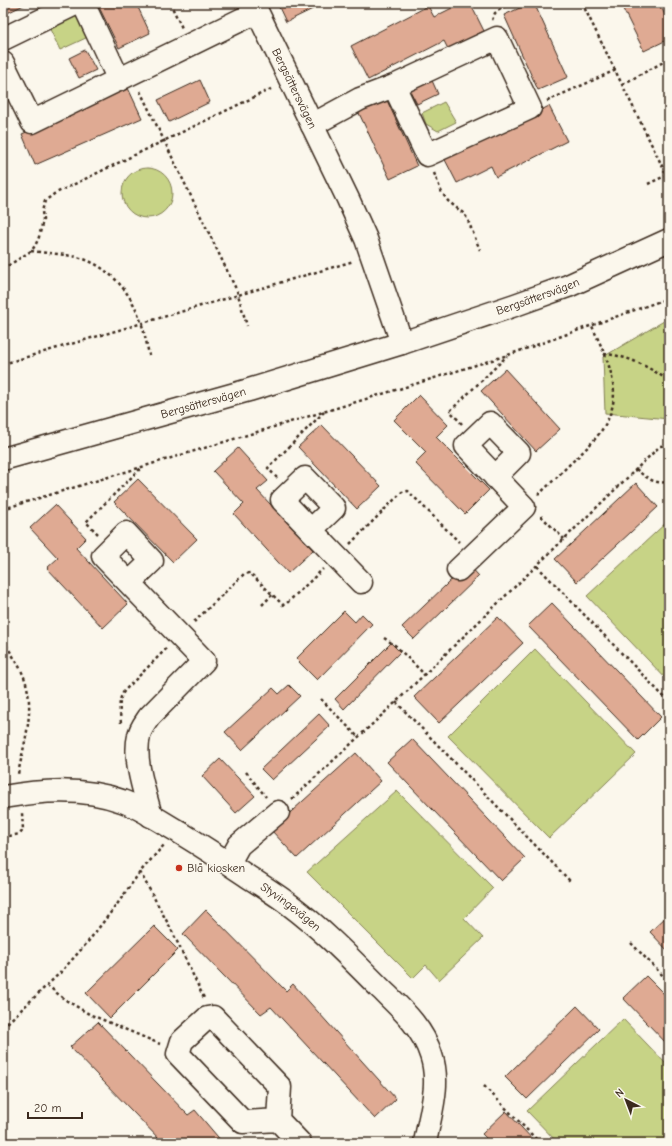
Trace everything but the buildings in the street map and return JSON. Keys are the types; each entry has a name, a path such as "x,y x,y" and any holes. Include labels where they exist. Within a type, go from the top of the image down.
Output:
{"street":[{"path":"3,39 76,3"},
{"path":"83,3 119,80"},
{"path":"3,64 32,122 190,44 255,8"},
{"name":"Bergsättersvägen","path":"255,8 348,199 372,256 402,343"},
{"path":"312,125 360,99 394,86 497,38 530,108 427,155 394,86"},
{"name":"Bergsättersvägen","path":"3,459 249,390 402,343 568,286 669,240"},
{"path":"465,563 524,507 495,477 466,446 490,422 519,453 495,477"},
{"path":"311,530 334,508 305,478 282,500 361,582"},
{"path":"129,583 152,561 126,534 103,556 204,661 149,717 139,735 137,748 139,767 151,816"},
{"name":"Styvingevägen","path":"12,795 71,792 98,794 122,801 151,816 229,863 290,905 312,923 356,964 411,1020 422,1034 431,1055 435,1070 436,1085 425,1143"},
{"path":"229,863 239,845 278,812"},
{"path":"278,1120 243,1122 178,1054 182,1041 207,1018 213,1017 280,1087 278,1120 300,1143"}],"path":[{"path":"170,3 190,44"},
{"path":"582,3 668,174 669,180"},
{"path":"623,84 669,59"},
{"path":"530,108 616,70"},
{"path":"3,269 31,251 39,237 43,220 42,211 45,202 54,194 163,140 290,80"},
{"path":"147,106 238,295 248,326"},
{"path":"648,184 668,174"},
{"path":"439,187 448,201 467,218 480,250"},
{"path":"31,251 78,257 96,264 112,275 135,306 142,324 149,355"},
{"path":"3,364 372,256"},
{"path":"3,509 508,355 669,298"},
{"path":"524,507 529,504 593,443 606,424 612,406 614,394 613,383 604,354 592,326"},
{"path":"604,354 616,355 633,361 669,381"},
{"path":"475,438 450,411 508,355"},
{"path":"290,491 268,468 324,412"},
{"path":"246,772 278,812 396,702 660,446 669,445"},
{"path":"111,548 86,522 142,467"},
{"path":"636,469 647,478 655,482 665,483 669,481"},
{"path":"122,725 119,703 120,696 244,574 250,573 283,605 287,603 405,490 408,491 465,563"},
{"path":"545,520 564,539"},
{"path":"537,565 669,702"},
{"path":"262,605 272,595"},
{"path":"384,638 396,646 424,674"},
{"path":"3,640 22,674 28,693 30,714 26,738 12,795 23,830 20,834 3,837"},
{"path":"321,699 358,737"},
{"path":"396,702 570,881"},
{"path":"3,1027 47,985 87,943 140,872 175,830"},
{"path":"140,872 171,930 213,1017"},
{"path":"631,944 669,982"},
{"path":"47,985 64,1000 89,1014 179,1051"},
{"path":"484,1086 540,1143"}],"green space":[{"path":"60,10 78,16 88,37 60,50 45,19"},
{"path":"444,102 456,122 438,131 426,124 422,113"},
{"path":"142,168 152,168 165,175 172,188 172,198 165,211 152,218 142,218 133,214 126,207 122,198 122,188 126,179 133,172"},
{"path":"669,318 669,419 605,413 603,357"},
{"path":"669,520 669,682 587,596"},
{"path":"535,649 636,754 549,838 448,736"},
{"path":"397,791 493,888 464,918 483,938 439,980 426,965 413,978 307,872"},
{"path":"623,1019 669,1067 669,1143 558,1143 527,1111"}],"place":[{"name":"Blå kiosken","path":"179,868"}]}
